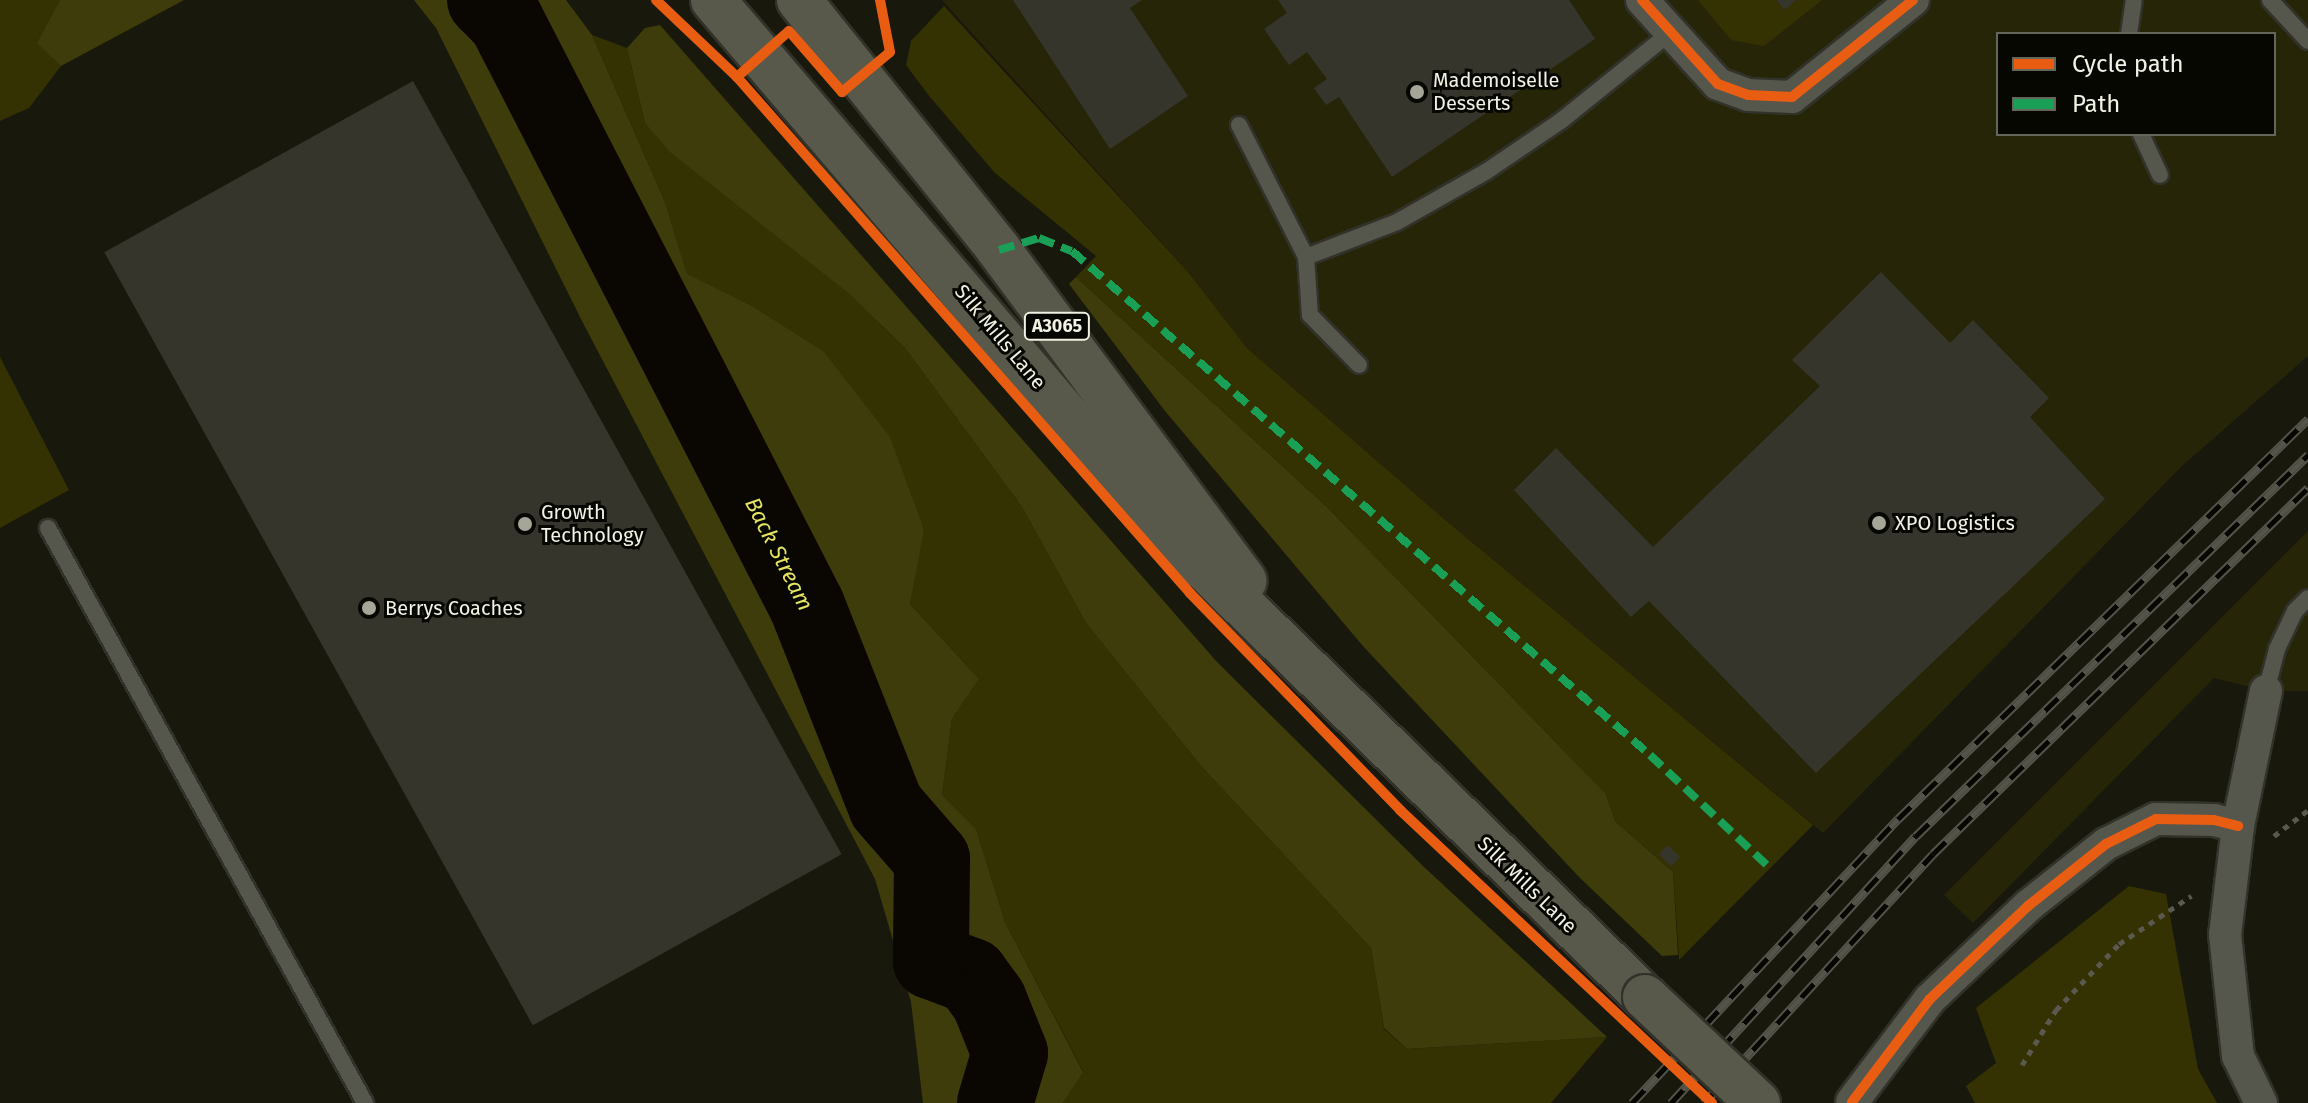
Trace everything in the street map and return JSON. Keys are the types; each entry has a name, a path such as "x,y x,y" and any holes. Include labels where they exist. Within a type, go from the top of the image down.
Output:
{"main road":[{"name":"Silk Mills Lane","path":"713,0 1164,529 1758,1103"},
{"name":"Silk Mills Lane","path":"812,9 1178,485 1301,662"}],"street":[{"path":"1642,0 1718,84 1748,95 1792,97 1913,0"},
{"path":"2261,1103 2238,1056 2225,935 2238,826 2266,691"},
{"path":"1852,1102 1930,999 2028,906 2106,844 2156,819 2238,826"}],"lane":[{"path":"2129,32 2134,0"},
{"path":"2270,0 2308,41"},
{"path":"1306,257 1397,222 1487,171 1562,120 1670,33"},
{"path":"1239,125 1306,257 1310,315 1359,365"},
{"path":"2142,136 2160,175"},
{"path":"48,528 365,1103"},
{"path":"2266,691 2277,649 2295,611 2308,598"}],"path":[{"path":"2022,1065 2056,1010 2119,944 2168,912"}],"shaded area":[{"path":"0,0 60,0 38,43 61,66 29,108 0,121"},
{"path":"60,0 184,0 61,66 37,43"},
{"path":"414,0 566,0 592,35 665,202 687,274 750,305 824,352 890,437 924,530 910,604 979,679 952,719 942,795 976,829 1005,922 1083,1072 1063,1103 923,1103 911,1002 875,879 583,323 436,28"},
{"path":"942,0 2308,0 2308,356 2182,466 1823,833 1444,519 1247,348 1188,272"},
{"path":"1698,0 1776,0 1785,10 1797,0 1822,0 1764,46 1731,40"},
{"path":"944,6 1188,272 1247,348 1444,519 1813,825 1679,960 1673,872 1615,821 1606,794 1328,508 1076,277 1096,256 995,173 930,97 906,65 911,41"},
{"path":"660,25 1217,662 1423,866 1607,1037 1407,1049 1384,1028 1371,948 1201,766 1086,623 1022,507 905,348 847,292 670,152 645,123 627,48 645,28"},
{"path":"592,35 627,48 645,123 847,292 905,348 1022,507 1086,623 1201,766 1371,948 1384,1029 1407,1049 1607,1037 1551,1103 1063,1103 1083,1071 1005,922 976,829 942,795 952,719 979,679 910,604 923,530 750,305 687,275 665,202"},
{"path":"1076,277 1328,508 1606,794 1615,821 1673,872 1678,955 1662,956 1579,877 1362,645 1165,411 1069,284"},
{"path":"0,357 69,490 0,528"},
{"path":"2308,531 2308,691 2266,691 2214,678 1973,923 1944,895"},
{"path":"2129,886 2166,894 2198,1069 2217,1103 1975,1103 1966,1086 1996,1063 1976,1008"}],"building":[{"path":"1013,0 1142,0 1130,8 1188,96 1110,149"},
{"name":"Mademoiselle Desserts","path":"1278,0 1569,0 1595,39 1392,177 1339,97 1326,105 1314,88 1327,79 1307,52 1289,65 1264,29 1287,13"},
{"path":"1776,0 1797,0 1785,10"},
{"name":"Growth Technology","path":"413,81 842,854 533,1025 104,252"},
{"name":"XPO Logistics","path":"1881,272 1950,343 1973,320 2049,398 2030,417 2105,499 1816,773 1649,601 1631,617 1514,490 1556,448 1653,547 1820,386 1792,360"},
{"path":"1668,845 1680,857 1671,866 1659,854"}],"waterway":[{"name":"Back Stream","path":"485,0 506,21 807,606 886,806 932,859 931,961 971,976 989,1001 1010,1053 995,1103"}],"railway":[{"path":"1632,1103 1898,819 2308,419"},
{"path":"1671,1103 1916,836 2308,455"},
{"path":"1704,1103 1933,854 2308,488"}],"marked path":[{"path":"999,250 1039,238 1072,251 1650,755 1770,868"}],"cycle path":[{"path":"656,0 737,77 1190,593 1400,810 1712,1103"},
{"path":"737,77 789,31 842,92 890,52 880,0"},
{"path":"1642,0 1718,84 1748,95 1792,97 1913,0"},
{"path":"1852,1102 1930,999 2028,906 2106,844 2156,819 2214,820 2238,826"}],"place":[{"name":"Mademoiselle Desserts","path":"1417,92"},
{"name":"XPO Logistics","path":"1879,523"},
{"name":"Growth Technology","path":"525,524"},
{"name":"Berrys Coaches","path":"369,608"}]}
